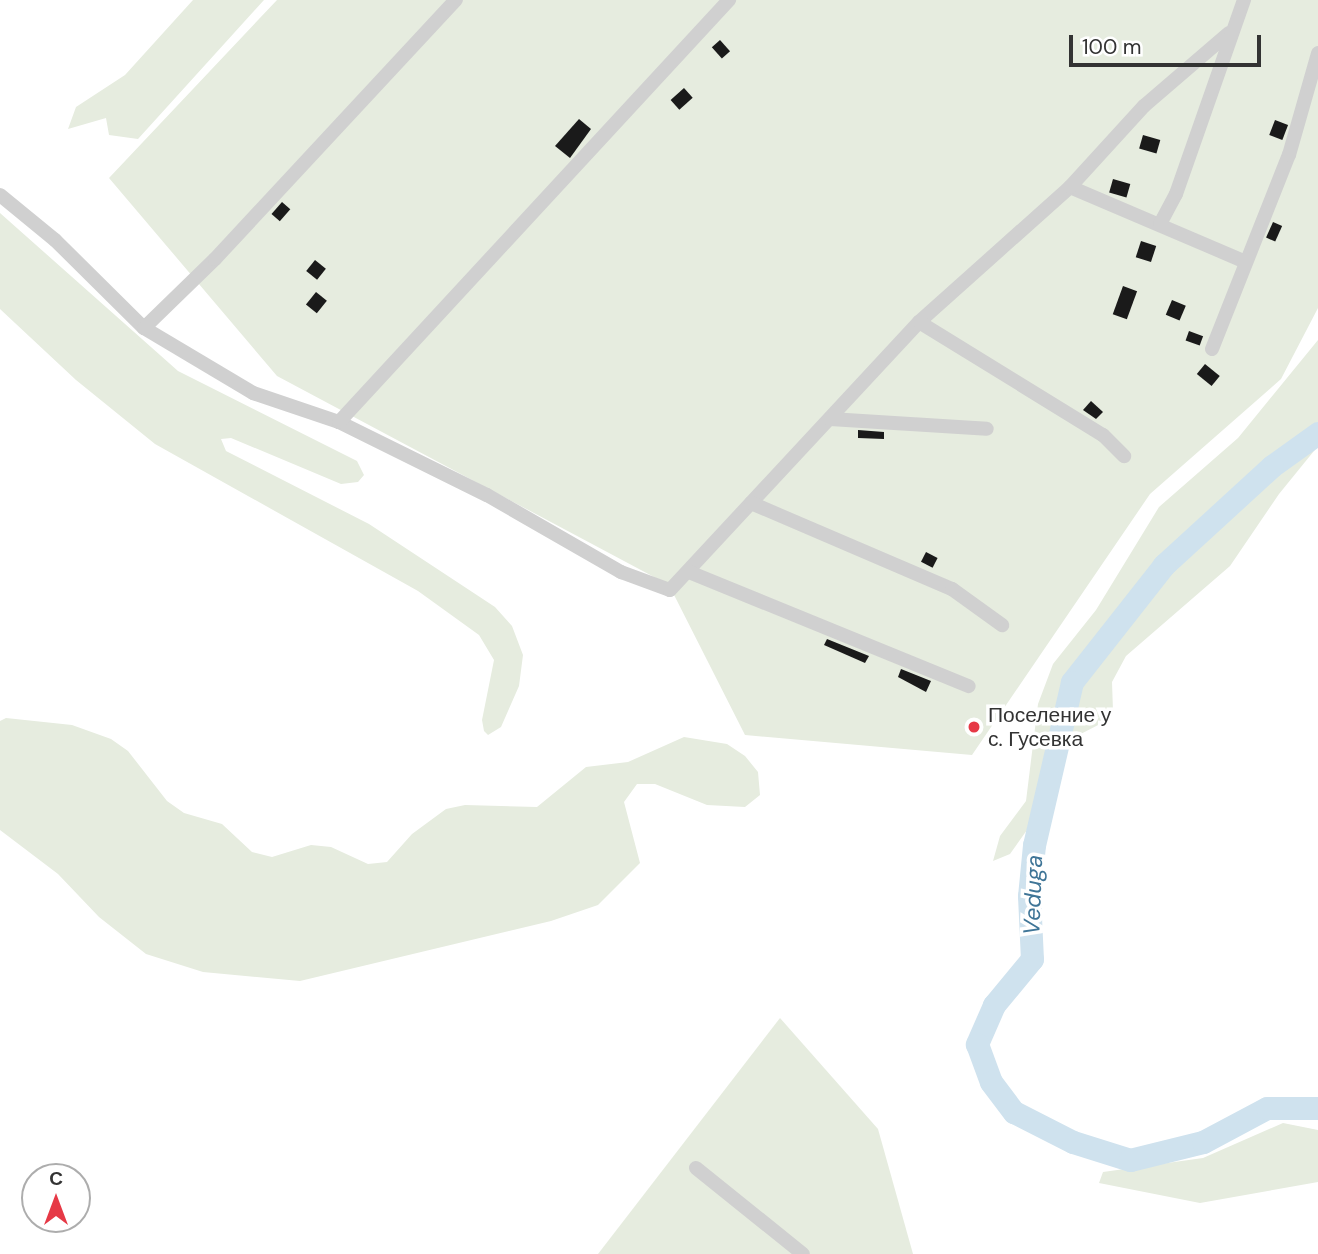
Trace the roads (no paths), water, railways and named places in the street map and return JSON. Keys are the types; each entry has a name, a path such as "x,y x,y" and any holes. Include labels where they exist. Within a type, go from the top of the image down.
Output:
{"street":[{"path":"144,328 215,259 456,0"},
{"path":"339,422 729,0"},
{"path":"1160,224 1176,194 1229,33 1244,0"},
{"path":"0,195 55,240 144,328 253,393 339,422 487,495 621,572 670,590 919,322 1070,187 1144,106 1229,33"},
{"path":"1212,349 1289,155 1318,53"},
{"path":"1070,187 1246,262"},
{"path":"919,322 1103,435 1124,456"},
{"path":"830,419 987,429"},
{"path":"751,503 952,589 1002,625"},
{"path":"689,572 968,686"},
{"path":"696,1168 803,1254"}],"waterway":[{"name":"Veduga","path":"1318,433 1272,466 1164,565 1072,682 1034,845 1029,896 1032,959 994,1005 977,1044 991,1082 1014,1112 1073,1142 1130,1160 1203,1142 1267,1108 1318,1108"}],"place":[{"name":"Поселение у с. Гусевка","path":"974,727"}]}
